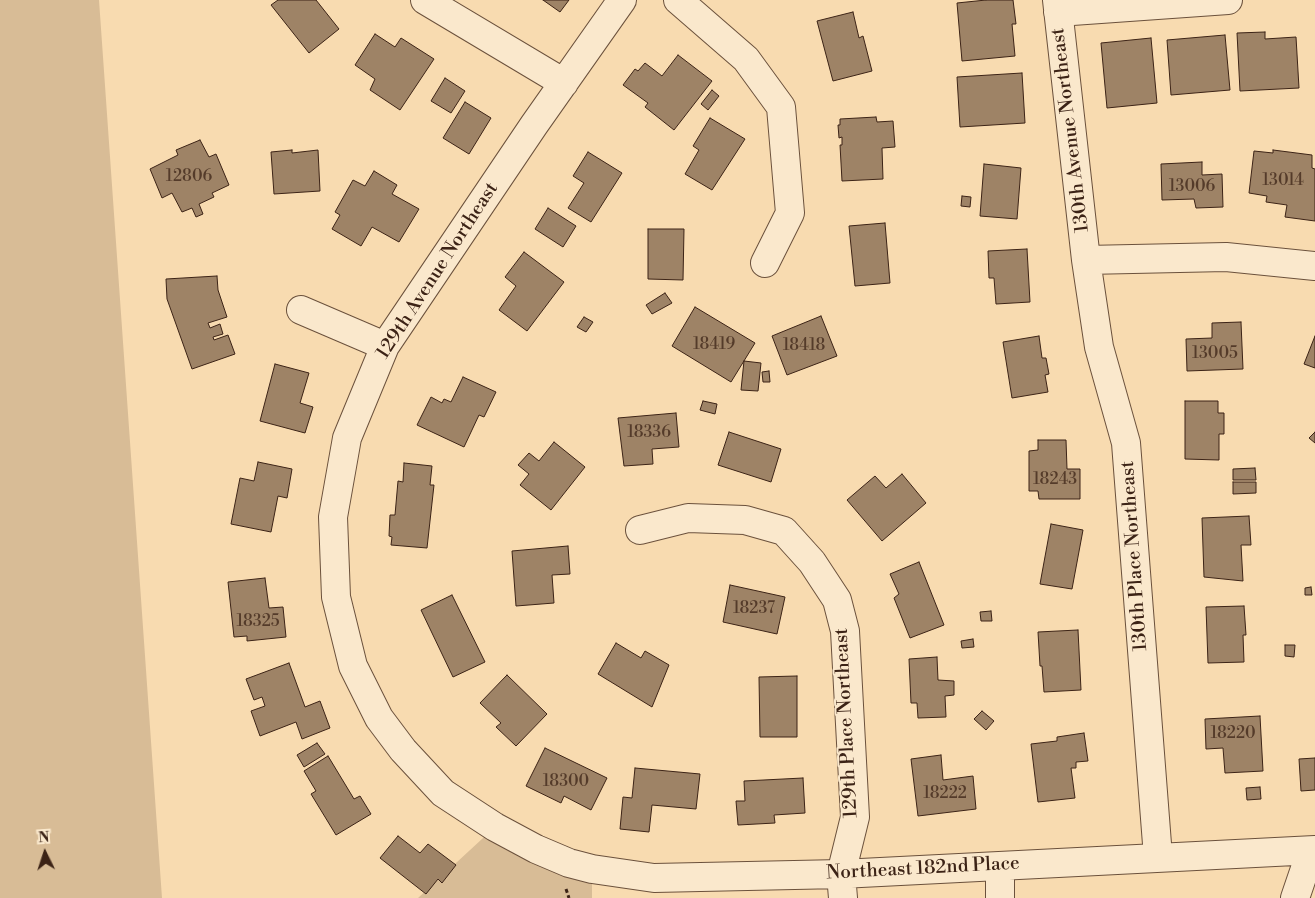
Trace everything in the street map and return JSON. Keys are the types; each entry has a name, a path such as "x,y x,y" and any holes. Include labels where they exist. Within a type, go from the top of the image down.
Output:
{"street":[{"path":"425,0 564,83"},
{"name":"129th Avenue Northeast","path":"536,849 495,827 443,793 403,750 379,718 352,666 336,597 332,517 347,438 385,346 622,0"},
{"path":"678,0 746,59 781,107 790,213 765,263"},
{"path":"1058,6 1228,0"},
{"name":"130th Avenue Northeast","path":"1058,6 1086,260"},
{"path":"1086,260 1226,257 1315,266"},
{"name":"130th Place Northeast","path":"1086,260 1099,348 1126,443 1158,857"},
{"path":"301,310 385,346"},
{"name":"129th Place Northeast","path":"640,530 688,518 744,520 784,531 812,562 837,600 845,631 855,817 842,886"},
{"name":"Northeast 182nd Place","path":"536,849 569,863 592,869 654,878 842,886 1000,866 1313,850"},
{"path":"1295,898 1313,850"},
{"path":"1000,866 1000,898"}],"shaded area":[{"path":"0,0 99,0 162,898 0,898"},
{"path":"495,827 592,869 592,898 418,898"}],"building":[{"path":"278,0 316,0 339,29 309,53 271,5"},
{"path":"543,0 569,0 560,12"},
{"path":"1013,0 1016,24 1012,24 1015,56 962,61 957,3"},
{"path":"853,12 859,38 863,36 872,71 833,81 817,21"},
{"path":"1265,32 1265,39 1296,37 1299,88 1240,91 1237,33"},
{"path":"375,34 395,47 401,38 434,59 400,110 370,90 375,79 355,65"},
{"path":"1225,35 1230,90 1171,95 1167,40"},
{"path":"1151,38 1157,103 1107,108 1101,43"},
{"path":"678,55 712,81 674,130 645,107 648,103 623,85 635,69 638,71 645,63 662,76"},
{"path":"1022,73 1025,123 960,127 957,77"},
{"path":"445,78 465,91 451,113 431,101"},
{"path":"712,90 719,96 708,110 701,104"},
{"path":"465,102 491,118 469,154 443,138"},
{"path":"876,117 877,122 893,121 895,147 882,148 883,179 842,181 840,145 842,145 842,137 839,138 838,125 840,125 840,119"},
{"path":"710,118 745,139 712,190 685,174 699,150 693,146"},
{"path":"200,140 209,157 216,154 229,185 212,193 214,197 199,204 203,214 196,217 192,208 182,212 172,193 162,198 150,169 178,155 176,150"},
{"path":"292,150 292,153 318,150 320,191 274,194 271,152"},
{"path":"1273,150 1312,155 1312,168 1315,169 1315,221 1285,217 1287,205 1266,202 1267,196 1249,193 1254,151 1273,153"},
{"path":"588,152 622,173 591,222 568,208 584,183 573,176"},
{"path":"1202,162 1202,175 1222,174 1223,207 1196,208 1194,199 1162,200 1161,164"},
{"path":"984,164 1021,168 1017,219 980,216"},
{"path":"374,171 397,185 392,194 419,209 399,242 372,227 361,246 332,229 340,215 335,212 353,180 365,186"},
{"path":"962,196 971,197 970,207 961,206"},
{"path":"548,208 576,226 563,247 535,229"},
{"path":"885,223 890,283 855,286 849,226"},
{"path":"648,229 684,229 683,280 648,279"},
{"path":"1027,249 1030,302 996,304 994,278 989,278 988,251"},
{"path":"524,252 564,282 527,331 499,310 516,286 505,277"},
{"path":"217,276 218,290 227,317 208,323 210,328 220,324 223,334 213,337 214,340 228,335 235,354 192,369 167,299 166,279"},
{"path":"665,293 672,303 652,314 646,305"},
{"path":"695,307 755,343 731,382 672,346"},
{"path":"821,316 837,356 787,375 772,336"},
{"path":"584,317 593,322 586,332 577,327"},
{"path":"1241,322 1243,369 1187,371 1186,339 1212,338 1212,323"},
{"path":"1039,336 1042,358 1046,358 1049,374 1045,375 1048,392 1012,398 1003,342"},
{"path":"1315,336 1315,368 1304,364"},
{"path":"744,361 761,363 758,391 741,390"},
{"path":"275,364 309,373 300,403 313,407 305,433 260,421"},
{"path":"769,371 770,382 763,382 762,372"},
{"path":"463,377 496,392 484,417 479,415 464,447 417,425 431,397 442,403 444,399 451,402"},
{"path":"703,401 717,404 715,414 700,410"},
{"path":"1185,401 1218,401 1218,413 1224,413 1224,434 1219,434 1219,460 1185,459"},
{"path":"676,413 679,447 652,449 653,464 624,466 618,418"},
{"path":"729,432 781,449 771,482 718,465"},
{"path":"1315,432 1315,443 1309,438"},
{"path":"1038,440 1066,440 1067,469 1080,469 1080,499 1039,499 1038,491 1029,491 1029,451 1038,450"},
{"path":"554,442 585,467 551,510 520,485 529,474 518,465 529,453 539,461"},
{"path":"258,462 292,469 287,498 278,496 271,532 231,524 240,478 254,481"},
{"path":"404,463 432,466 430,485 434,485 427,548 391,545 392,537 389,536 390,515 395,515 398,481 403,482"},
{"path":"1255,468 1256,480 1233,480 1233,469"},
{"path":"902,474 926,503 882,541 847,500 875,476 886,488"},
{"path":"1233,482 1256,482 1256,493 1233,494"},
{"path":"1249,516 1251,545 1241,545 1243,581 1204,577 1202,518"},
{"path":"1051,524 1083,530 1072,589 1040,584"},
{"path":"568,546 570,574 552,575 554,603 516,606 512,551"},
{"path":"919,562 944,625 910,638 894,598 899,594 890,574"},
{"path":"265,578 269,608 283,607 286,637 247,641 247,636 234,637 228,582"},
{"path":"730,585 785,597 777,634 723,622"},
{"path":"1311,587 1312,595 1305,595 1305,588"},
{"path":"452,595 485,662 453,677 421,610"},
{"path":"1244,606 1246,635 1243,635 1244,662 1208,663 1206,607"},
{"path":"991,611 992,621 981,621 980,612"},
{"path":"1078,630 1081,690 1044,692 1038,632"},
{"path":"973,639 974,647 962,648 961,641"},
{"path":"616,643 641,658 645,651 669,665 652,707 598,674"},
{"path":"1285,645 1295,645 1294,657 1285,656"},
{"path":"937,657 938,680 954,681 954,695 945,696 946,717 918,718 917,703 911,703 909,659"},
{"path":"289,663 305,707 320,701 330,728 302,739 296,722 260,736 251,711 265,706 262,697 254,700 246,679"},
{"path":"507,675 547,714 516,746 496,727 501,723 480,703"},
{"path":"797,676 797,737 760,737 759,677"},
{"path":"982,711 994,721 986,730 974,719"},
{"path":"1260,716 1263,771 1225,773 1223,748 1206,749 1205,719"},
{"path":"1084,733 1088,761 1076,762 1076,768 1071,768 1075,798 1038,802 1031,744 1057,741 1057,737"},
{"path":"317,743 325,754 304,767 297,755"},
{"path":"545,748 607,778 591,810 564,796 561,803 526,786"},
{"path":"941,755 943,780 973,776 976,809 918,816 911,759"},
{"path":"328,756 354,799 360,796 371,814 336,835 311,794 316,791 304,771"},
{"path":"1315,758 1315,790 1301,791 1299,759"},
{"path":"635,768 700,774 696,809 652,805 649,832 620,829 623,797 632,798"},
{"path":"803,778 805,813 774,815 775,823 738,825 736,801 745,801 744,781"},
{"path":"1260,787 1261,799 1247,800 1246,788"},
{"path":"398,836 420,853 428,844 456,865 442,883 438,879 426,894 380,858"}]}
